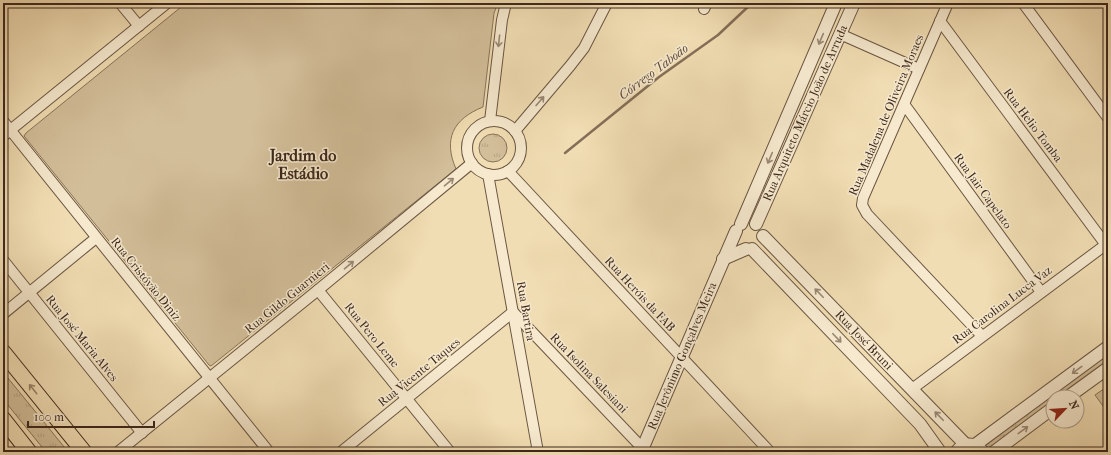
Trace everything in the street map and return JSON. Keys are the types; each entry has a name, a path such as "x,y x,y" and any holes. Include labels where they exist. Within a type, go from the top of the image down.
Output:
{"main road":[{"path":"3,352 84,452"},
{"path":"3,420 29,452"}],"street":[{"path":"120,3 139,26"},
{"path":"6,133 167,3"},
{"path":"490,121 502,20 506,3"},
{"path":"515,131 584,48 607,3"},
{"name":"Rua Arquiteto Márcio João de Arruda","path":"739,227 836,3"},
{"name":"Rua Arquiteto Márcio João de Arruda","path":"756,224 854,3"},
{"name":"Rua Madalena de Oliveira Moraes","path":"948,3 863,198 862,205 867,214 982,336"},
{"path":"1023,3 1108,118"},
{"name":"Rua Helio Tomba","path":"940,21 1107,244"},
{"path":"840,34 919,69"},
{"name":"Rua Jair Capelato","path":"904,104 1041,292"},
{"name":"Rua Cristóvão Diniz","path":"3,121 6,133 96,238 269,452"},
{"path":"490,121 504,123 515,131 521,149 517,162 508,171 498,174 488,174 476,168 468,156 467,148 471,134 476,128 490,121"},
{"name":"Rua Gildo Guarnieri","path":"118,452 472,163"},
{"name":"Rua Heróis da FAB","path":"508,171 770,452"},
{"name":"Rua Bartira","path":"488,174 538,452"},
{"path":"723,259 749,249 760,244 763,236 760,227 752,222 739,227 735,236 738,244 749,249"},
{"name":"Rua Jerônimo Gonçalves Meira","path":"644,451 723,259 739,227"},
{"name":"Rua José Bruni","path":"763,236 970,448 1108,347"},
{"path":"3,314 96,238"},
{"name":"Rua Carolina Lucca Vaz","path":"912,389 1107,244"},
{"name":"Rua José Bruni","path":"749,249 920,424 940,452"},
{"name":"Rua José Maria Alves","path":"3,260 142,433"},
{"name":"Rua Pero Leme","path":"318,290 450,452"},
{"name":"Rua Vicente Taques","path":"341,452 513,312"},
{"name":"Rua Isolina Salesiani","path":"513,312 644,451"},
{"path":"1079,389 1108,368"},
{"path":"994,452 1045,414"}],"green space":[{"path":"186,3 498,3 494,13 483,107 464,118 453,131 451,148 452,158 456,169 211,366 24,136"},
{"path":"493,134 503,138 507,148 503,158 493,162 483,158 479,148 483,138"},
{"path":"1108,354 1108,362 1071,389 1061,389"},
{"path":"3,372 65,448 73,446 77,452 46,452 3,399"},
{"path":"1108,386 1108,413 1095,395"},
{"path":"1045,400 1045,409 986,452 982,447"}],"waterway":[{"name":"Córrego Taboão","path":"565,153 659,77 718,35 752,3"}],"district":[{"name":"Jardim do Estádio","path":"303,164"}]}
